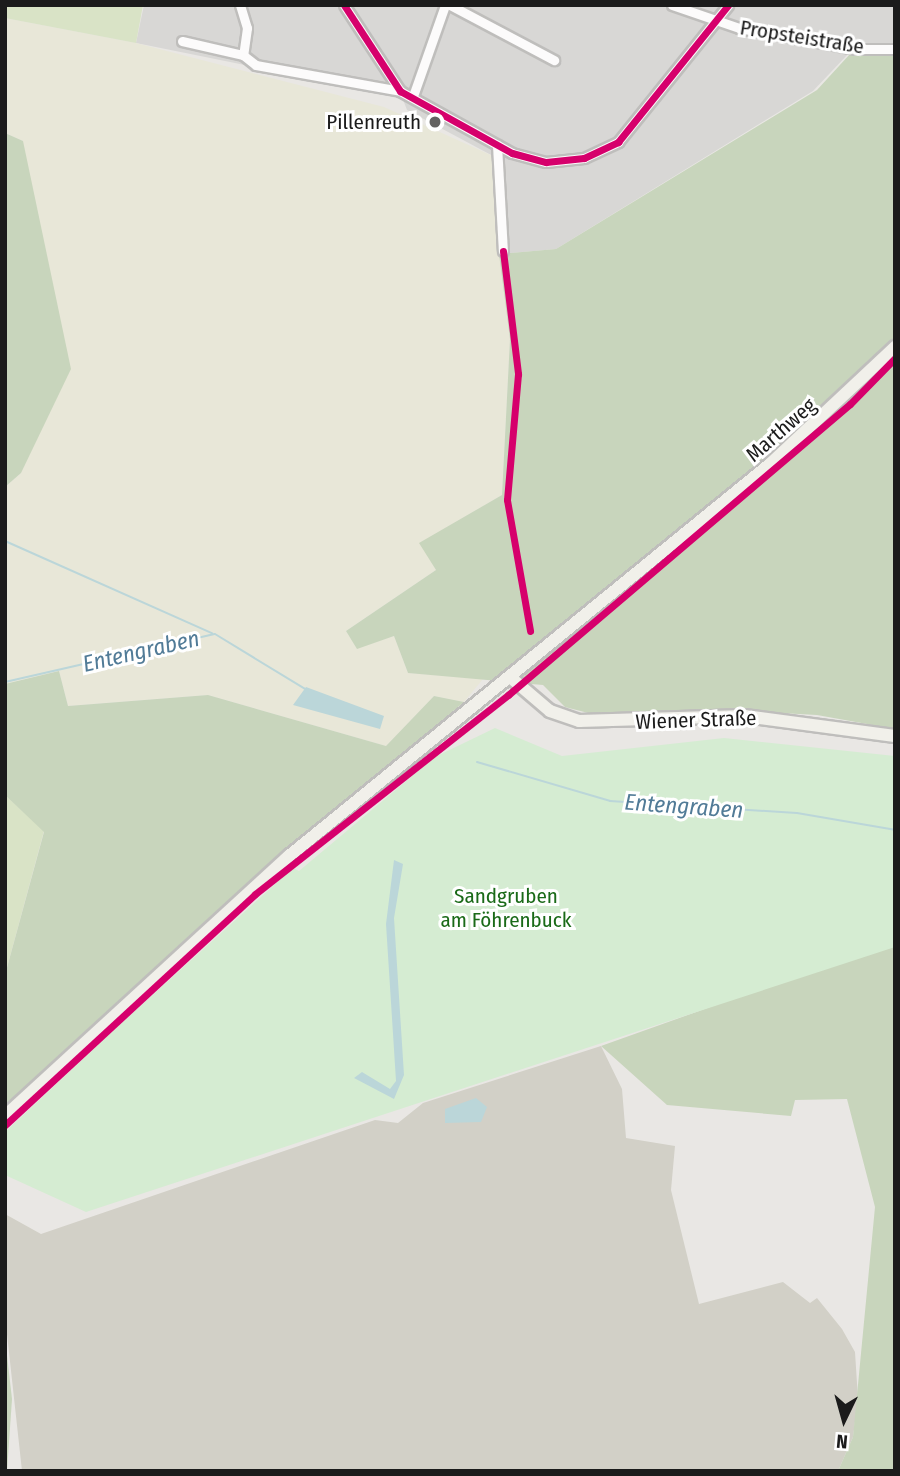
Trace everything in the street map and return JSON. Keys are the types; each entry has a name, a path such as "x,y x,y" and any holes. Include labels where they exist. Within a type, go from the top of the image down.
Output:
{"main road":[{"name":"Marthweg","path":"5,1116 274,870 769,465 895,347"},
{"name":"Wiener Straße","path":"510,677 550,711 587,723 745,716 895,736"}],"street":[{"path":"240,5 247,28 243,55"},
{"path":"344,5 400,91"},
{"path":"413,96 448,5 554,60"},
{"name":"Propsteistraße","path":"672,5 716,21 856,49 895,49"},
{"path":"182,41 243,55 256,65 400,91 497,145 531,159 564,161 618,142 728,5"},
{"path":"497,145 503,251"}],"shaded area":[{"path":"144,5 895,5 895,48 849,53 813,91 556,249 499,254 493,156 407,110 402,97 136,43"},
{"path":"5,18 136,43 384,107 493,156 510,339 502,495 420,543 436,570 346,631 357,648 394,636 408,673 483,679 464,702 434,696 386,746 208,695 68,706 59,671 5,684 5,487 21,473 23,141 5,133"},
{"path":"601,1046 622,1089 626,1138 675,1146 671,1190 699,1304 783,1282 810,1303 817,1298 842,1329 855,1352 858,1399 853,1437 838,1471 22,1471 5,1316 5,1214 41,1234 375,1120 398,1123 423,1103"}],"green space":[{"path":"5,5 143,5 136,43 5,18"},
{"path":"895,50 895,729 817,715 724,710 596,715 565,707 543,685 408,673 394,636 357,649 346,631 436,570 419,543 502,495 510,339 499,254 556,249 817,90 850,54"},
{"path":"5,133 23,141 71,369 21,473 5,487"},
{"path":"59,671 68,706 208,695 386,746 434,696 464,702 315,828 5,1108 5,975 44,832 5,795 5,684"},
{"name":"Sandgruben am Föhrenbuck","path":"495,728 562,756 724,738 895,756 895,947 86,1212 5,1175 5,1132 125,1020 293,868 299,871 435,757"},
{"path":"5,795 44,831 5,975"},
{"path":"895,941 895,1471 838,1471 853,1437 875,1207 847,1099 795,1100 791,1116 667,1105 601,1046"},
{"path":"5,1338 12,1399 7,1471 5,1471"}],"water":[{"path":"306,687 384,716 380,729 293,705"},
{"path":"394,860 403,864 394,918 404,1075 394,1099 354,1078 362,1072 390,1089 396,1081 386,924"},
{"path":"476,1098 487,1107 481,1122 445,1123 445,1109"}],"waterway":[{"path":"5,541 212,633"},
{"name":"Entengraben","path":"5,682 215,634 305,689"},
{"name":"Entengraben","path":"477,762 610,801 797,813 895,830"}],"cycle path":[{"path":"344,5 400,91 512,153 546,162 584,158 618,142 728,5"},
{"path":"503,251 518,374 507,500 530,631"},
{"path":"5,1125 255,894 508,695 850,404 895,358"}],"place":[{"name":"Pillenreuth","path":"435,122"}]}
